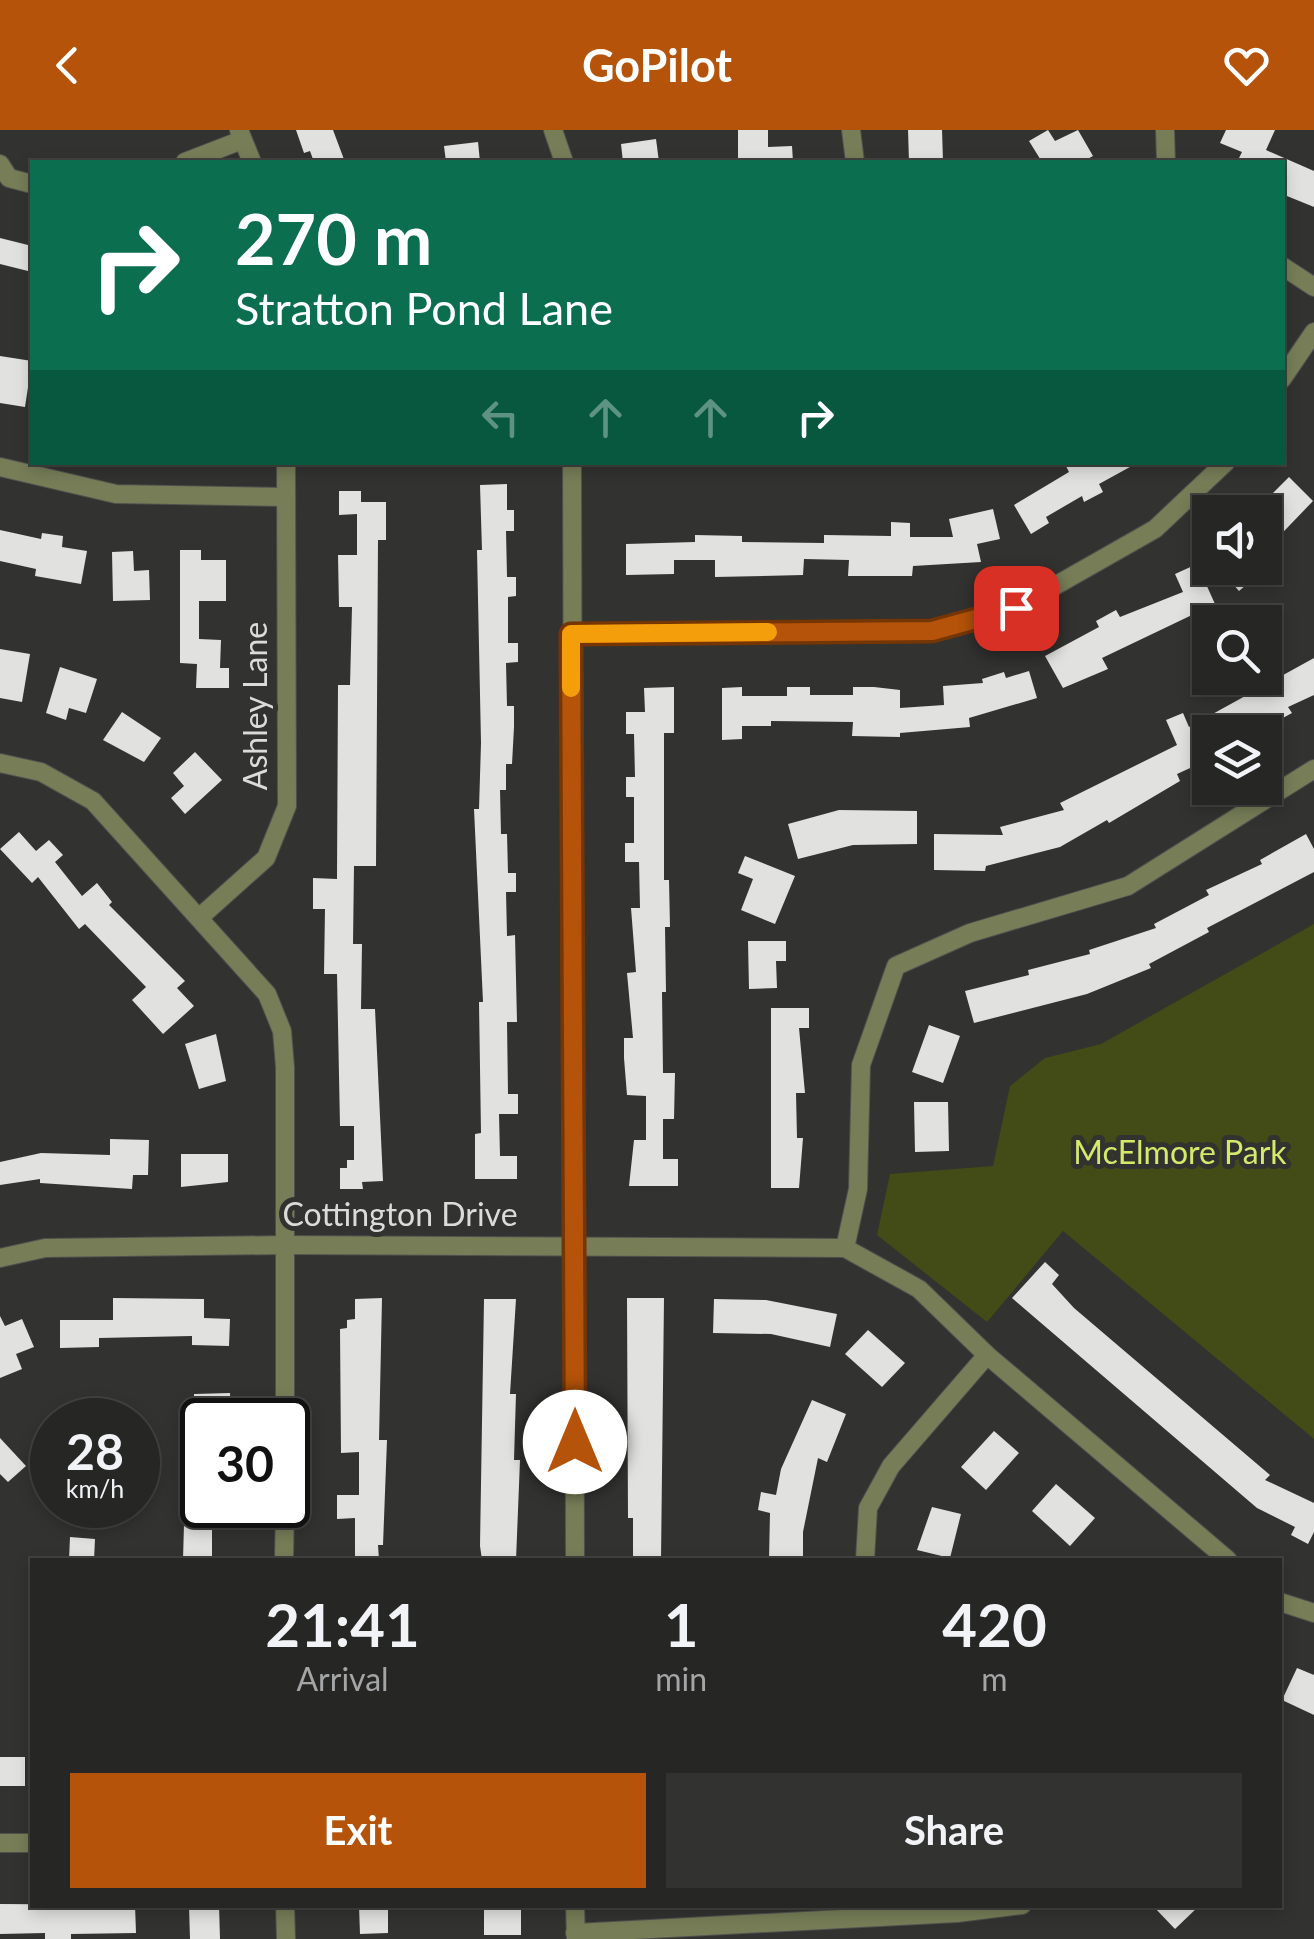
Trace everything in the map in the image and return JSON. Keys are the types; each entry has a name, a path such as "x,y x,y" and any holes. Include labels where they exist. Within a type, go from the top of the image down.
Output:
{"street":[{"path":"553,130 563,160"},
{"path":"852,130 855,160"},
{"path":"1165,130 1166,160"},
{"path":"189,160 240,135 251,160"},
{"path":"0,164 9,178 30,183"},
{"path":"1285,268 1314,287"},
{"path":"1285,374 1314,332"},
{"name":"Ashley Lane","path":"200,917 266,858 287,806 286,465"},
{"path":"572,465 575,1558"},
{"path":"571,634 932,631 1016,608 1138,539 1155,529 1223,465"},
{"path":"0,467 116,494 284,497"},
{"path":"0,763 41,772 93,801 267,994 282,1031 285,1398"},
{"path":"845,1248 858,1189 861,1065 896,966 970,933 1128,886 1314,769"},
{"name":"Cottington Drive","path":"0,1258 45,1248 286,1245 845,1248 919,1289 987,1355 1226,1558"},
{"path":"865,1558 868,1508 891,1466 987,1355"},
{"path":"284,1528 284,1558"},
{"path":"1282,1603 1314,1612"},
{"path":"0,1843 30,1843"},
{"path":"285,1908 286,1939"},
{"path":"575,1908 575,1936 998,1908"}],"green space":[{"name":"McElmore Park","path":"1314,924 1314,1439 1063,1231 987,1322 877,1235 890,1174 993,1166 1010,1086 1045,1058 1101,1044"}],"building":[{"path":"296,130 333,130 344,160 313,160 310,151 304,153"},
{"path":"738,130 768,130 768,147 792,146 793,160 738,160"},
{"path":"908,130 942,130 943,160 909,160"},
{"path":"1048,130 1055,141 1078,130 1093,156 1086,160 1041,160 1029,141"},
{"path":"1226,130 1275,130 1266,150 1314,171 1314,207 1285,195 1285,160 1238,160 1242,152 1220,143"},
{"path":"656,139 659,160 623,160 621,144"},
{"path":"478,142 480,160 446,160 444,146"},
{"path":"0,238 30,246 30,272 0,264"},
{"path":"0,356 30,361 25,407 0,403"},
{"path":"1066,465 1134,465 1099,484 1103,492 1084,502 1082,496 1046,517 1049,523 1031,534 1014,505 1069,472"},
{"path":"1289,477 1313,501 1282,533 1282,495 1271,495"},
{"path":"507,484 507,510 514,510 514,531 506,531 507,577 516,577 516,596 508,597 508,643 518,643 518,662 506,663 507,706 514,706 514,727 512,764 506,764 506,790 500,790 501,834 507,834 508,873 516,873 516,892 506,892 507,936 515,935 517,1022 507,1022 508,1094 518,1094 518,1114 499,1114 500,1156 517,1156 517,1179 475,1179 475,1134 481,1133 479,1002 483,1002 474,809 479,809 481,743 477,550 482,550 480,485"},
{"path":"339,491 361,491 361,502 386,502 386,540 378,540 376,866 354,866 353,944 362,944 361,1009 375,1009 383,1181 362,1182 363,1189 340,1189 340,1168 347,1168 347,1160 354,1160 354,1126 340,1126 337,974 324,974 325,909 313,909 313,878 337,879 338,685 350,685 352,607 339,607 338,555 357,555 357,514 339,515"},
{"path":"993,509 1000,539 977,544 981,562 913,566 912,576 848,576 849,560 804,559 803,575 715,577 715,560 674,560 674,574 626,575 626,544 695,542 695,535 742,536 742,542 824,543 824,535 891,536 891,522 910,523 910,537 953,537 949,519"},
{"path":"0,530 41,539 42,533 63,536 62,547 87,551 81,584 35,576 36,569 0,561"},
{"path":"180,550 201,550 201,560 226,560 226,601 199,601 199,639 221,640 220,668 229,668 229,688 196,688 197,664 180,663"},
{"path":"133,551 134,571 149,570 150,600 113,601 112,552"},
{"path":"1192,566 1192,585 1206,585 1215,604 1192,605 1192,615 1102,658 1108,669 1063,688 1045,656 1099,627 1096,621 1116,610 1120,617 1183,592 1175,574"},
{"path":"0,649 30,654 22,702 0,698"},
{"path":"1314,658 1314,695 1288,707 1292,713 1282,718 1282,715 1211,715 1247,695 1282,695 1282,676"},
{"path":"60,667 97,679 86,713 69,708 66,720 46,713"},
{"path":"1029,671 1037,698 969,718 970,727 900,733 900,737 852,736 853,722 771,721 771,726 742,726 742,739 722,740 722,688 742,687 742,696 787,696 787,687 810,687 810,695 853,695 853,687 874,687 900,690 900,708 944,705 943,686 983,683 982,679 1004,672 1006,678"},
{"path":"674,687 674,733 664,733 664,880 669,880 670,927 665,927 666,992 662,992 663,1073 675,1073 674,1119 663,1119 663,1159 678,1159 678,1186 629,1186 634,1140 646,1140 646,1096 627,1095 624,1058 624,1038 633,1038 627,973 636,972 631,908 640,908 639,862 625,862 625,843 634,843 634,797 626,797 626,777 635,777 634,734 626,734 626,712 645,712 644,688"},
{"path":"122,712 161,738 144,762 103,740"},
{"path":"1183,713 1189,727 1192,725 1192,767 1177,774 1180,781 1109,823 1107,820 1060,847 986,866 985,871 934,870 934,834 1003,835 1000,827 1064,810 1060,803 1177,745 1166,720"},
{"path":"195,752 222,780 185,814 171,798 184,786 173,773"},
{"path":"839,810 917,811 917,844 853,845 798,859 788,824"},
{"path":"19,832 36,851 49,840 63,855 55,862 82,896 97,883 112,902 109,905 185,981 177,988 194,1006 163,1034 132,1000 146,987 85,924 79,929 38,877 32,883 0,849"},
{"path":"1306,834 1314,849 1314,872 1207,928 1209,932 1149,964 1151,968 1087,994 974,1023 965,991 1029,975 1028,970 1090,954 1089,950 1156,928 1154,924 1209,895 1206,890 1262,864 1260,860"},
{"path":"745,856 795,876 775,924 741,910 753,879 738,873"},
{"path":"748,941 786,941 786,961 776,961 777,988 749,989"},
{"path":"771,1008 809,1008 809,1028 799,1028 805,1093 796,1093 797,1138 803,1138 799,1188 771,1188"},
{"path":"929,1025 960,1036 943,1083 912,1072"},
{"path":"216,1034 226,1081 199,1089 185,1044"},
{"path":"914,1102 948,1102 949,1151 915,1152"},
{"path":"110,1139 149,1140 148,1175 133,1175 132,1189 40,1183 40,1179 0,1185 0,1162 41,1153 110,1155"},
{"path":"181,1154 228,1154 228,1182 181,1187"},
{"path":"1045,1262 1059,1275 1052,1284 1074,1308 1270,1475 1265,1480 1314,1503 1314,1532 1308,1544 1291,1535 1295,1527 1257,1508 1012,1298"},
{"path":"113,1298 204,1299 204,1318 230,1319 229,1346 192,1345 192,1336 99,1338 99,1347 60,1348 60,1320 113,1320"},
{"path":"382,1298 379,1440 387,1440 383,1545 378,1545 379,1558 355,1558 355,1518 337,1519 337,1495 359,1495 359,1452 341,1453 340,1329 347,1328 347,1320 355,1319 355,1299"},
{"path":"627,1298 664,1298 661,1558 633,1558 633,1518 628,1518"},
{"path":"484,1299 516,1299 510,1394 516,1394 514,1460 520,1460 516,1558 482,1558"},
{"path":"714,1299 766,1300 837,1314 830,1347 771,1334 713,1333"},
{"path":"0,1316 5,1326 22,1319 34,1347 16,1354 22,1369 0,1378"},
{"path":"868,1330 905,1363 882,1387 845,1354"},
{"path":"230,1393 230,1398 194,1398 194,1394"},
{"path":"812,1400 846,1414 827,1462 818,1458 803,1532 803,1558 769,1558 770,1513 758,1510 761,1492 776,1495 781,1469"},
{"path":"994,1431 1019,1453 986,1490 961,1467"},
{"path":"0,1438 26,1466 8,1482 0,1474"},
{"path":"1056,1484 1095,1518 1070,1546 1032,1511"},
{"path":"932,1507 961,1514 950,1558 917,1550"},
{"path":"184,1528 212,1528 212,1558 183,1558"},
{"path":"70,1537 95,1539 94,1558 69,1558"},
{"path":"1297,1668 1314,1675 1314,1715 1282,1700"},
{"path":"0,1757 25,1757 25,1786 0,1786"},
{"path":"0,1904 30,1904 30,1908 135,1908 136,1933 71,1934 71,1939 45,1939 45,1933 0,1934"},
{"path":"189,1908 219,1908 220,1939 190,1939"},
{"path":"359,1908 388,1908 388,1933 360,1934"},
{"path":"484,1908 521,1908 521,1935 484,1935"},
{"path":"1155,1908 1197,1908 1175,1929"}],"slow traffic":[{"path":"571,688 571,634 768,632"}],"route":[{"path":"575,1442 571,634 932,631 1016,608"}]}
